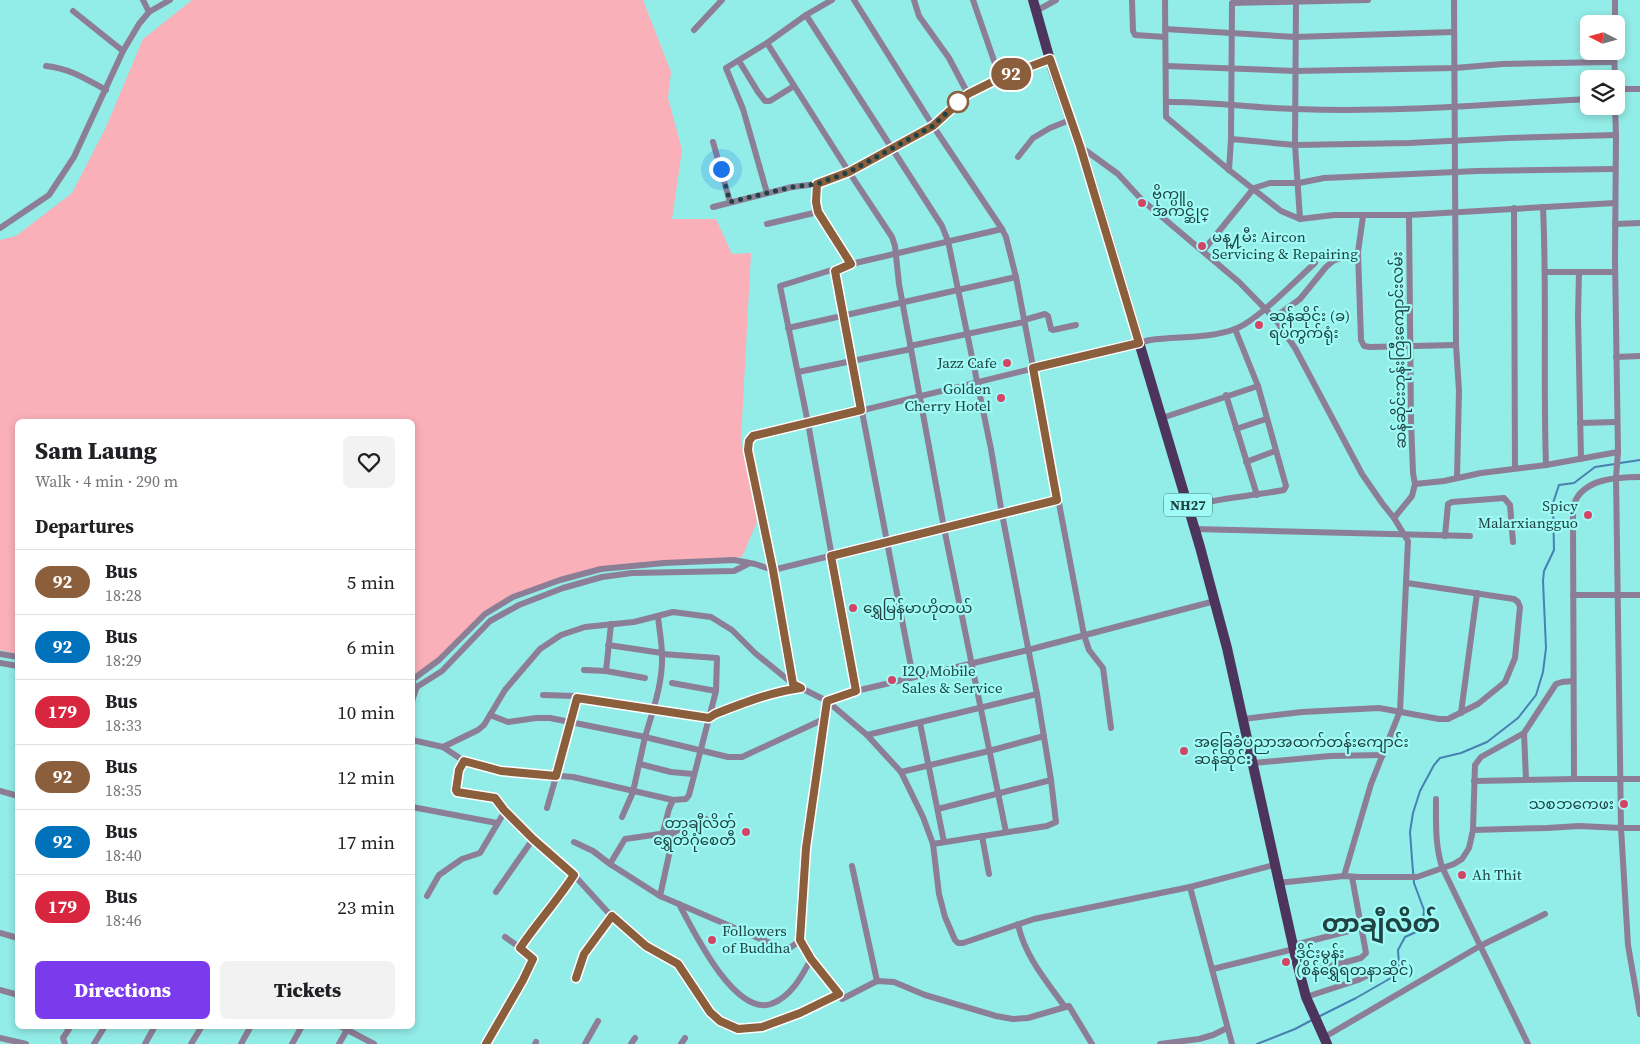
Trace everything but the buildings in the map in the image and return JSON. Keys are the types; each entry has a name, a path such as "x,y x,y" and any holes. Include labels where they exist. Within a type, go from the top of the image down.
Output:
{"main road":[{"name":"NH27","path":"1033,0 1050,59 1080,146 1215,601 1306,998 1323,1037"}],"street":[{"path":"143,0 149,12"},
{"path":"0,228 49,195 74,158 123,51 139,24 149,12 170,0"},
{"path":"694,30 722,0"},
{"path":"767,193 743,109 726,68 832,0"},
{"path":"854,0 933,126 1006,237 1016,277 1084,635 1089,650 1102,668 1111,728"},
{"path":"914,0 919,16 950,58 968,94"},
{"path":"973,0 1000,78"},
{"path":"1036,11 1056,0"},
{"path":"1132,0 1133,31 1135,35 1166,36"},
{"path":"1165,0 1166,117 1281,211 1300,219 1334,215 1410,215 1615,203"},
{"path":"1229,170 1232,3 1368,0"},
{"path":"1454,0 1456,344 1459,391 1457,478"},
{"path":"1615,0 1615,15"},
{"path":"1296,1 1295,145 1300,219"},
{"path":"73,11 123,51"},
{"path":"806,15 942,226 948,241 991,448 1037,694 1051,780 1056,822 1048,826 933,844"},
{"path":"1165,29 1295,37 1454,32"},
{"path":"767,42 892,237 895,246 902,303 944,528 1006,832"},
{"path":"713,207 807,184 817,184 849,172 933,126 968,94 1000,78 1050,59"},
{"path":"739,61 765,101 770,101 794,86"},
{"path":"1166,66 1295,71 1455,68 1502,64 1614,62 1614,70"},
{"path":"46,66 64,68 74,72 106,90"},
{"path":"1625,89 1640,89"},
{"path":"1166,102 1296,109 1400,110 1580,100"},
{"path":"1615,115 1615,272 1618,422 1616,478 1621,828 1628,945 1640,1014"},
{"path":"1018,157 1033,138 1050,128 1070,120"},
{"path":"1231,139 1295,145 1616,136"},
{"path":"713,142 730,202"},
{"path":"1080,146 1118,174 1142,200 1239,282 1274,318 1295,348 1362,474 1408,541 1400,711 1371,784 1344,876"},
{"path":"1203,251 1254,188 1270,182 1299,183 1324,178 1455,172 1615,169"},
{"path":"817,184 816,202 818,212 851,264"},
{"path":"1543,206 1546,465"},
{"path":"1514,208 1516,468"},
{"path":"767,224 818,212"},
{"name":"ဆန်ဆိုင်းဘုန်းကြီးကျောင်းလမ်း","path":"1410,215 1411,421 1415,484"},
{"path":"1363,216 1358,252 1361,340 1364,346 1456,344"},
{"path":"1615,224 1640,223"},
{"path":"856,691 808,423 780,286 835,271 851,264 1002,229"},
{"path":"1274,318 1300,299 1332,261 1358,252"},
{"path":"793,684 773,570 748,450 749,441 753,436 1139,343 1235,329 1248,322 1265,308 1315,263"},
{"path":"835,271 912,677"},
{"path":"1545,272 1615,272"},
{"path":"1579,272 1581,459"},
{"path":"788,328 1016,277"},
{"path":"798,372 852,362 967,335 1045,314 1048,316 1051,329 1053,330 1076,325"},
{"path":"1188,506 1216,499 1284,490 1286,486 1258,386 1235,329"},
{"path":"1616,357 1640,356"},
{"path":"1162,418 1226,395 1258,386"},
{"path":"1226,395 1257,495"},
{"path":"1236,429 1266,419"},
{"path":"1580,423 1618,422"},
{"path":"1246,462 1275,452"},
{"path":"1394,518 1412,496 1415,484 1546,465 1618,452"},
{"path":"1574,778 1574,503 1593,484 1616,478 1640,476"},
{"path":"1444,536 1448,504 1452,502 1504,498 1510,505 1513,542"},
{"path":"415,679 439,660 485,614 513,597 560,580 601,569 636,565 734,560 773,570 1057,500"},
{"path":"1195,530 1470,536"},
{"path":"415,689 442,671 490,621 519,605 563,588 602,577 632,573 734,571 748,564"},
{"path":"1243,719 1302,712 1380,708 1439,720 1461,713 1478,704 1505,682 1515,658 1520,607 1518,602 1514,599 1407,583"},
{"path":"1461,713 1477,593"},
{"path":"1573,595 1640,595"},
{"path":"827,701 856,691 1028,650 1215,601"},
{"path":"443,746 478,730 484,725 505,690 540,649 561,635 585,627 634,622 672,612 711,617 732,630 755,653 793,684 827,701 867,736 901,772 923,817 933,844 939,894 945,917 958,943 963,943 1018,924 1088,907 1190,887 1274,865"},
{"path":"622,817 633,792 645,737 658,691 662,653 658,616"},
{"path":"606,671 611,624"},
{"path":"415,741 443,746 464,761 501,771 573,777 673,800 688,797 716,691 717,658 662,653 608,645"},
{"path":"0,654 15,656"},
{"path":"0,663 15,666"},
{"path":"584,670 606,671 645,678"},
{"path":"1278,882 1344,876 1417,877 1454,864 1462,859 1469,848 1473,830 1475,765 1481,758 1524,733 1556,684 1573,681"},
{"path":"672,683 716,691"},
{"path":"543,694 575,696 577,698 709,718 769,694 801,688"},
{"path":"867,736 1037,694"},
{"path":"547,808 577,698"},
{"path":"827,701 806,848 800,940 811,959 842,999 877,982 894,982 925,995 996,1016 1013,1019 1028,1018 1069,1006 1092,1044"},
{"path":"490,715 508,722 536,718 572,722 728,757 742,757 824,719"},
{"path":"920,722 944,842"},
{"path":"1524,733 1526,779"},
{"path":"901,772 1044,736"},
{"path":"1253,763 1330,756 1383,754"},
{"path":"464,761 459,770 456,791 495,798 504,810 533,839 574,875 612,916 646,946 678,964 710,1012 720,1021 738,1029 762,1027 800,1013 839,994"},
{"path":"640,764 671,772 694,774"},
{"path":"1474,781 1574,778 1640,779"},
{"path":"938,809 1051,780"},
{"path":"0,791 15,795"},
{"path":"1436,799 1436,839 1442,867 1528,1044"},
{"path":"663,832 673,800"},
{"path":"415,808 497,823"},
{"path":"427,896 439,875 462,859 480,853 504,810"},
{"path":"610,864 625,839 663,832 674,832 706,819"},
{"path":"1473,830 1579,826 1640,828"},
{"path":"660,896 674,832"},
{"path":"982,836 989,874"},
{"path":"496,892 533,839"},
{"path":"574,842 593,852 660,896 784,948 791,947 800,940"},
{"path":"852,866 877,982"},
{"path":"520,948 535,925 557,901 574,875"},
{"path":"1301,974 1361,958 1366,953 1352,876"},
{"path":"1190,887 1232,1044"},
{"path":"679,904 706,954 725,981 743,997 759,1005 770,1004 782,998 799,981 811,959"},
{"path":"1323,1037 1480,946 1546,914"},
{"path":"576,978 584,954 612,916"},
{"path":"1018,924 1021,939 1046,981 1065,1007"},
{"path":"1213,969 1361,928"},
{"path":"0,933 15,937"},
{"path":"486,1044 533,959 505,937"},
{"path":"1306,998 1358,980 1374,972"},
{"path":"0,990 15,994"},
{"path":"585,1044 598,1021"},
{"path":"1160,1044 1213,1036 1227,1028"},
{"path":"63,1042 70,1029"},
{"path":"94,1044 103,1029"},
{"path":"145,1044 154,1029"},
{"path":"191,1044 200,1029"},
{"path":"241,1044 249,1029"},
{"path":"292,1044 300,1029"},
{"path":"339,1044 347,1030 374,1044"},
{"path":"0,1038 26,1044"}],"shaded area":[{"path":"192,0 643,0 671,72 668,98 682,150 672,219 716,219 732,254 751,253 741,440 757,522 742,557 682,560 616,567 510,597 480,619 457,644 415,677 415,419 15,419 15,654 0,650 0,240 16,236 72,193 106,127 143,39"}],"waterway":[{"path":"1620,463 1640,460"},
{"path":"1318,1017 1391,978 1399,965 1398,950 1405,937 1416,932 1423,921 1424,910 1414,883 1410,832 1413,813 1420,791 1434,765 1440,758 1461,753 1487,742 1518,718 1536,695 1543,672 1546,648 1544,571 1554,550 1553,503 1559,485 1574,483 1595,467 1615,464"},
{"path":"1257,1044 1312,1020"}],"bus line":[{"name":"92","path":"486,1044 533,959 520,948 535,925 557,901 574,875 533,839 504,810 495,798 457,792 459,770 464,761 501,771 556,776 577,698 709,718 760,697 801,688 793,684 773,570 748,450 749,441 753,436 861,410 835,271 851,264 818,212 816,202 817,184 849,172 933,126 968,94 1000,78 1050,59 1080,146 1139,343 1033,368 1057,500 831,556 856,691 827,701 806,848 800,940 811,959 839,994 800,1013 762,1027 738,1029 720,1021 710,1012 678,964 646,946 612,916 584,954 576,978"}],"place":[{"name":"ဗိုက္ပူ အကင္ဆိုင္","path":"1142,203"},
{"name":"မန္႔မီး Aircon Servicing & Repairing","path":"1202,246"},
{"name":"ဆန်ဆိုင်း (ခ) ရပ်ကွက်ရုံး","path":"1259,325"},
{"name":"Jazz Cafe","path":"1007,363"},
{"name":"Golden Cherry Hotel","path":"1001,398"},
{"name":"Spicy Malarxiangguo","path":"1588,515"},
{"name":"ရွှေမြန်မာဟိုတယ်","path":"853,608"},
{"name":"I2Q Mobile Sales & Service","path":"892,680"},
{"name":"အခြေခံပညာအထက်တန်းကျောင်း ဆန်ဆိုင်း","path":"1184,751"},
{"name":"သစၥာကေဖး","path":"1624,804"},
{"name":"တာချီလိတ် ရွှေတိဂုံစေတီ","path":"746,832"},
{"name":"Ah Thit","path":"1462,875"},
{"name":"Followers of Buddha","path":"712,940"},
{"name":"ဒိုင်းမွန်း (စိန်ရွှေရတနာဆိုင်)","path":"1286,962"}],"district":[{"name":"တာချီလိတ်","path":"1381,923"}],"route":[{"path":"721,169 730,202 792,187 817,184 849,172 933,126 958,102"}]}
